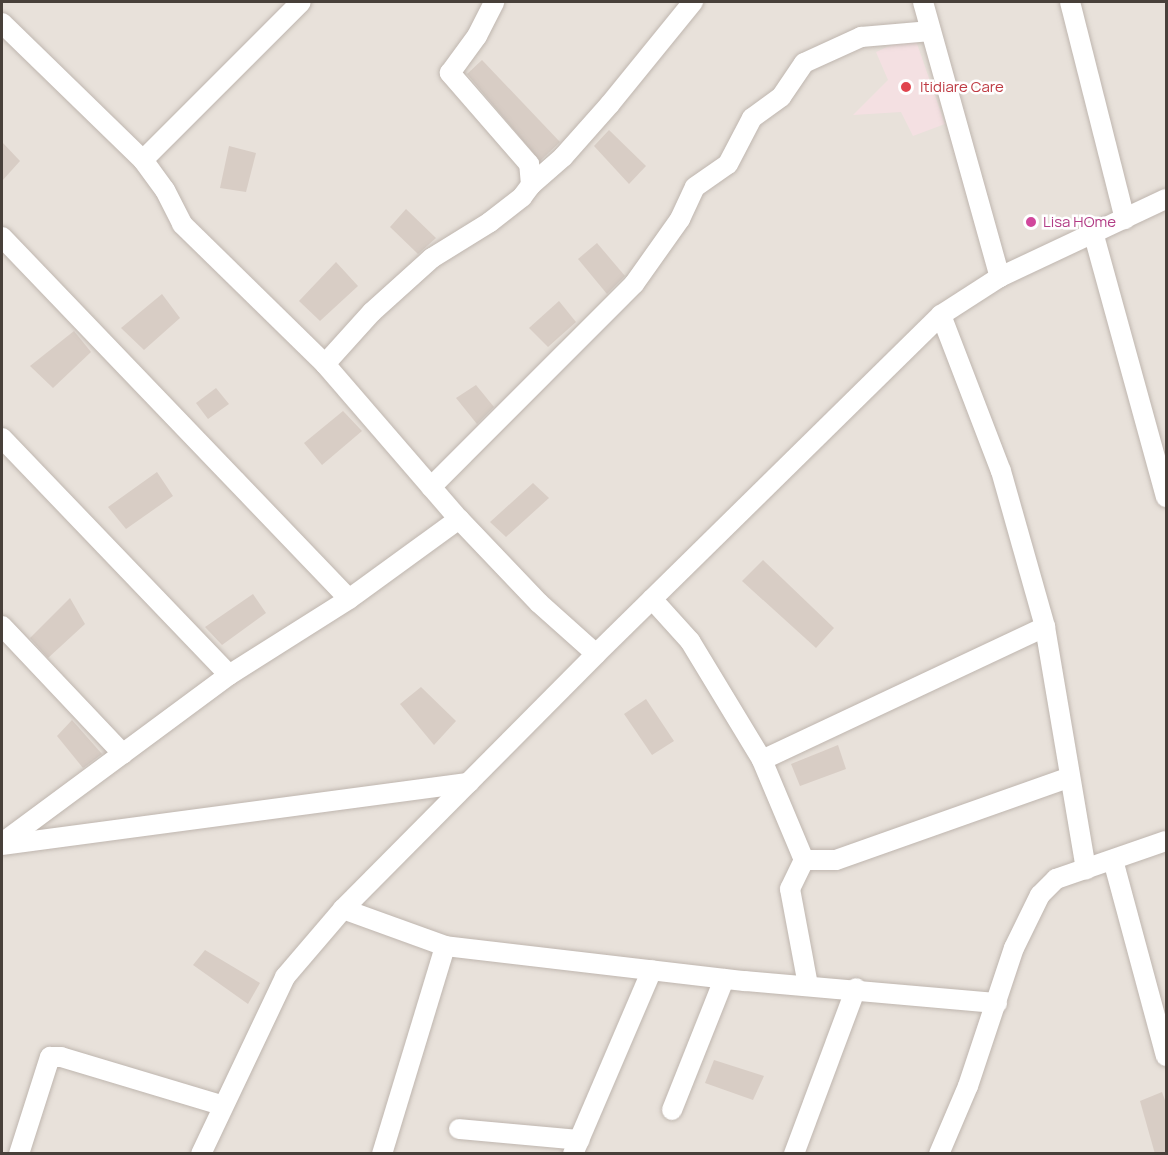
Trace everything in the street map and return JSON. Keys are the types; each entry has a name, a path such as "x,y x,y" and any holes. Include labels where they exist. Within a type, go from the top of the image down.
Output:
{"street":[{"path":"143,160 301,2"},
{"path":"494,2 477,36 450,73 529,164 531,185"},
{"path":"325,364 372,312 432,258 490,222 563,157 610,104 693,2"},
{"path":"923,2 1000,277"},
{"path":"1070,2 1125,219"},
{"path":"2,23 34,59 143,160 165,190 182,224 325,364 459,519 596,654"},
{"path":"431,488 634,284 680,219 694,187 728,164 752,118 781,97 804,63 861,37 931,31"},
{"path":"201,1154 221,1105 285,977 343,909 596,654 941,315 1000,277 1167,199"},
{"path":"1093,232 1167,497"},
{"path":"2,237 349,599"},
{"path":"941,315 1001,471 1045,627 1086,870"},
{"path":"2,438 229,675"},
{"path":"2,844 229,675 349,599 459,519"},
{"path":"652,599 690,641 762,760 804,860 790,889 808,985"},
{"path":"2,626 123,753"},
{"path":"762,760 1045,627"},
{"path":"804,860 836,860 1070,777"},
{"path":"2,844 469,783"},
{"path":"939,1154 997,1003 1014,948 1040,895 1056,879 1167,841"},
{"path":"1113,860 1167,1056"},
{"path":"343,909 445,946 724,979 856,988 997,1003"},
{"path":"382,1154 445,946"},
{"path":"459,1129 576,1147 652,970"},
{"path":"672,1110 724,979"},
{"path":"794,1154 856,988"},
{"path":"19,1154 50,1057 61,1057 221,1105"}],"shaded area":[{"path":"2,2 1166,2 1166,1153 2,1153"},
{"name":"Itidiare Care","path":"914,35 945,124 913,136 901,112 853,115 888,80 876,52"}],"building":[{"path":"482,60 560,142 540,161 467,74"},
{"path":"609,130 646,166 629,184 594,146"},
{"path":"2,142 20,161 2,181"},
{"path":"229,146 256,153 246,192 220,188"},
{"path":"406,209 436,238 418,254 390,227"},
{"path":"597,243 625,276 607,294 578,259"},
{"path":"336,262 358,286 320,321 299,301"},
{"path":"162,294 180,318 144,350 121,328"},
{"path":"559,301 576,322 548,347 529,328"},
{"path":"74,331 91,352 53,388 30,366"},
{"path":"476,385 494,407 477,424 456,398"},
{"path":"216,388 229,404 208,419 196,403"},
{"path":"343,411 362,431 322,465 304,443"},
{"path":"157,472 173,496 126,529 108,507"},
{"path":"533,483 549,498 506,537 490,522"},
{"path":"763,560 834,628 816,648 742,581"},
{"path":"253,594 266,613 222,645 205,627"},
{"path":"70,598 85,624 48,658 30,638"},
{"path":"421,687 456,721 434,745 400,704"},
{"path":"646,699 674,741 652,755 624,714"},
{"path":"72,720 102,754 83,768 57,736"},
{"path":"838,745 846,769 800,786 791,764"},
{"path":"205,950 260,983 248,1004 193,965"},
{"path":"714,1060 764,1076 753,1100 705,1083"},
{"path":"1162,1092 1167,1106 1167,1154 1155,1154 1140,1101"}],"place":[{"name":"Itidiare Care","path":"906,87"},
{"name":"Lisa HOme","path":"1031,222"}]}
